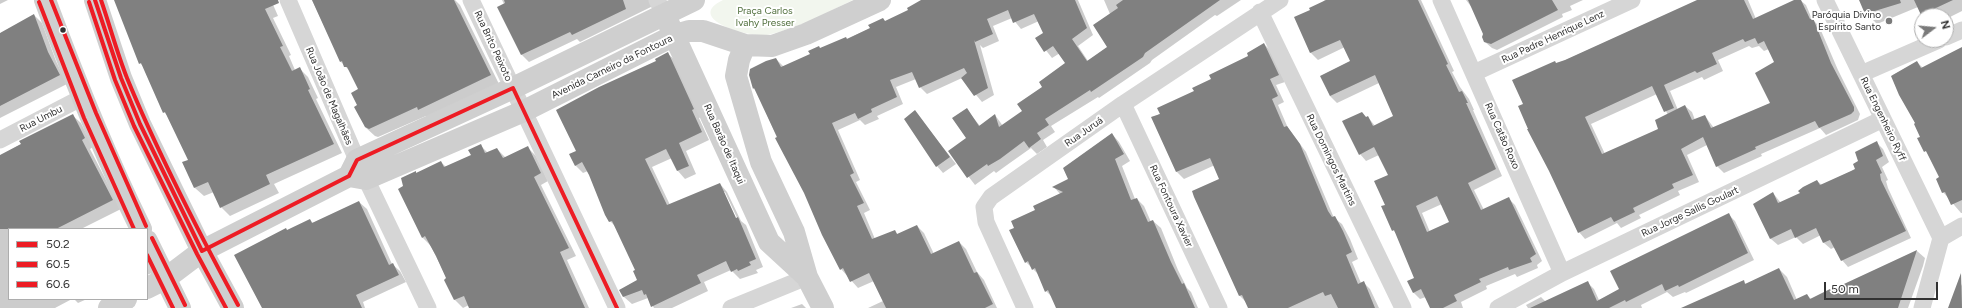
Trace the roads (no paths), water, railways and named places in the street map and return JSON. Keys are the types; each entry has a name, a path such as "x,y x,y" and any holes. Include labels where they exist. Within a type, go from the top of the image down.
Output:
{"main road":[{"path":"45,0 81,98 112,171 140,228"},
{"path":"95,0 121,78 140,124 202,251 233,308"},
{"name":"Avenida Carneiro da Fontoura","path":"357,172 524,111 675,35 689,31 703,31 745,45 772,46 806,34 880,0"},
{"name":"Avenida Carneiro da Fontoura","path":"156,283 202,251 357,172 661,7 689,1"},
{"name":"Rua Barão de Itaqui","path":"661,7 769,242 808,276"},
{"name":"Rua Barão de Itaqui","path":"745,45 739,60 736,76 760,162 794,232 808,276 822,308"},
{"path":"769,242 794,232"},
{"path":"148,246 156,283 180,308"},
{"path":"109,308 124,300"}],"street":[{"name":"Rua João de Magalhães","path":"288,0 357,172 425,304"},
{"name":"Rua Brito Peixoto","path":"471,0 617,308"},
{"name":"Rua Juruá","path":"1025,308 986,222 984,207 991,197 1123,104 1280,0"},
{"name":"Rua Catão Roxo","path":"1441,0 1562,273"},
{"name":"Rua Padre Henrique Lenz","path":"1474,73 1632,0"},
{"name":"Rua Engenheiro Ryff","path":"1825,0 1941,238"},
{"name":"Rua Domingos Martins","path":"1260,12 1403,308"},
{"path":"1861,74 1921,48"},
{"name":"Rua Umbu","path":"0,140 81,98"},
{"name":"Rua Fontoura Xavier","path":"1123,104 1219,308"},
{"name":"Rua Jorge Sallis Goulart","path":"1498,308 1562,273 1883,119"},
{"path":"1922,308 1941,238 1962,226"},
{"path":"731,308 808,276"}],"place":[{"name":"Paróquia Divino Espírito Santo","path":"1889,21"}],"park label":[{"name":"Praça Carlos Ivahy Presser","path":"765,16"}]}
